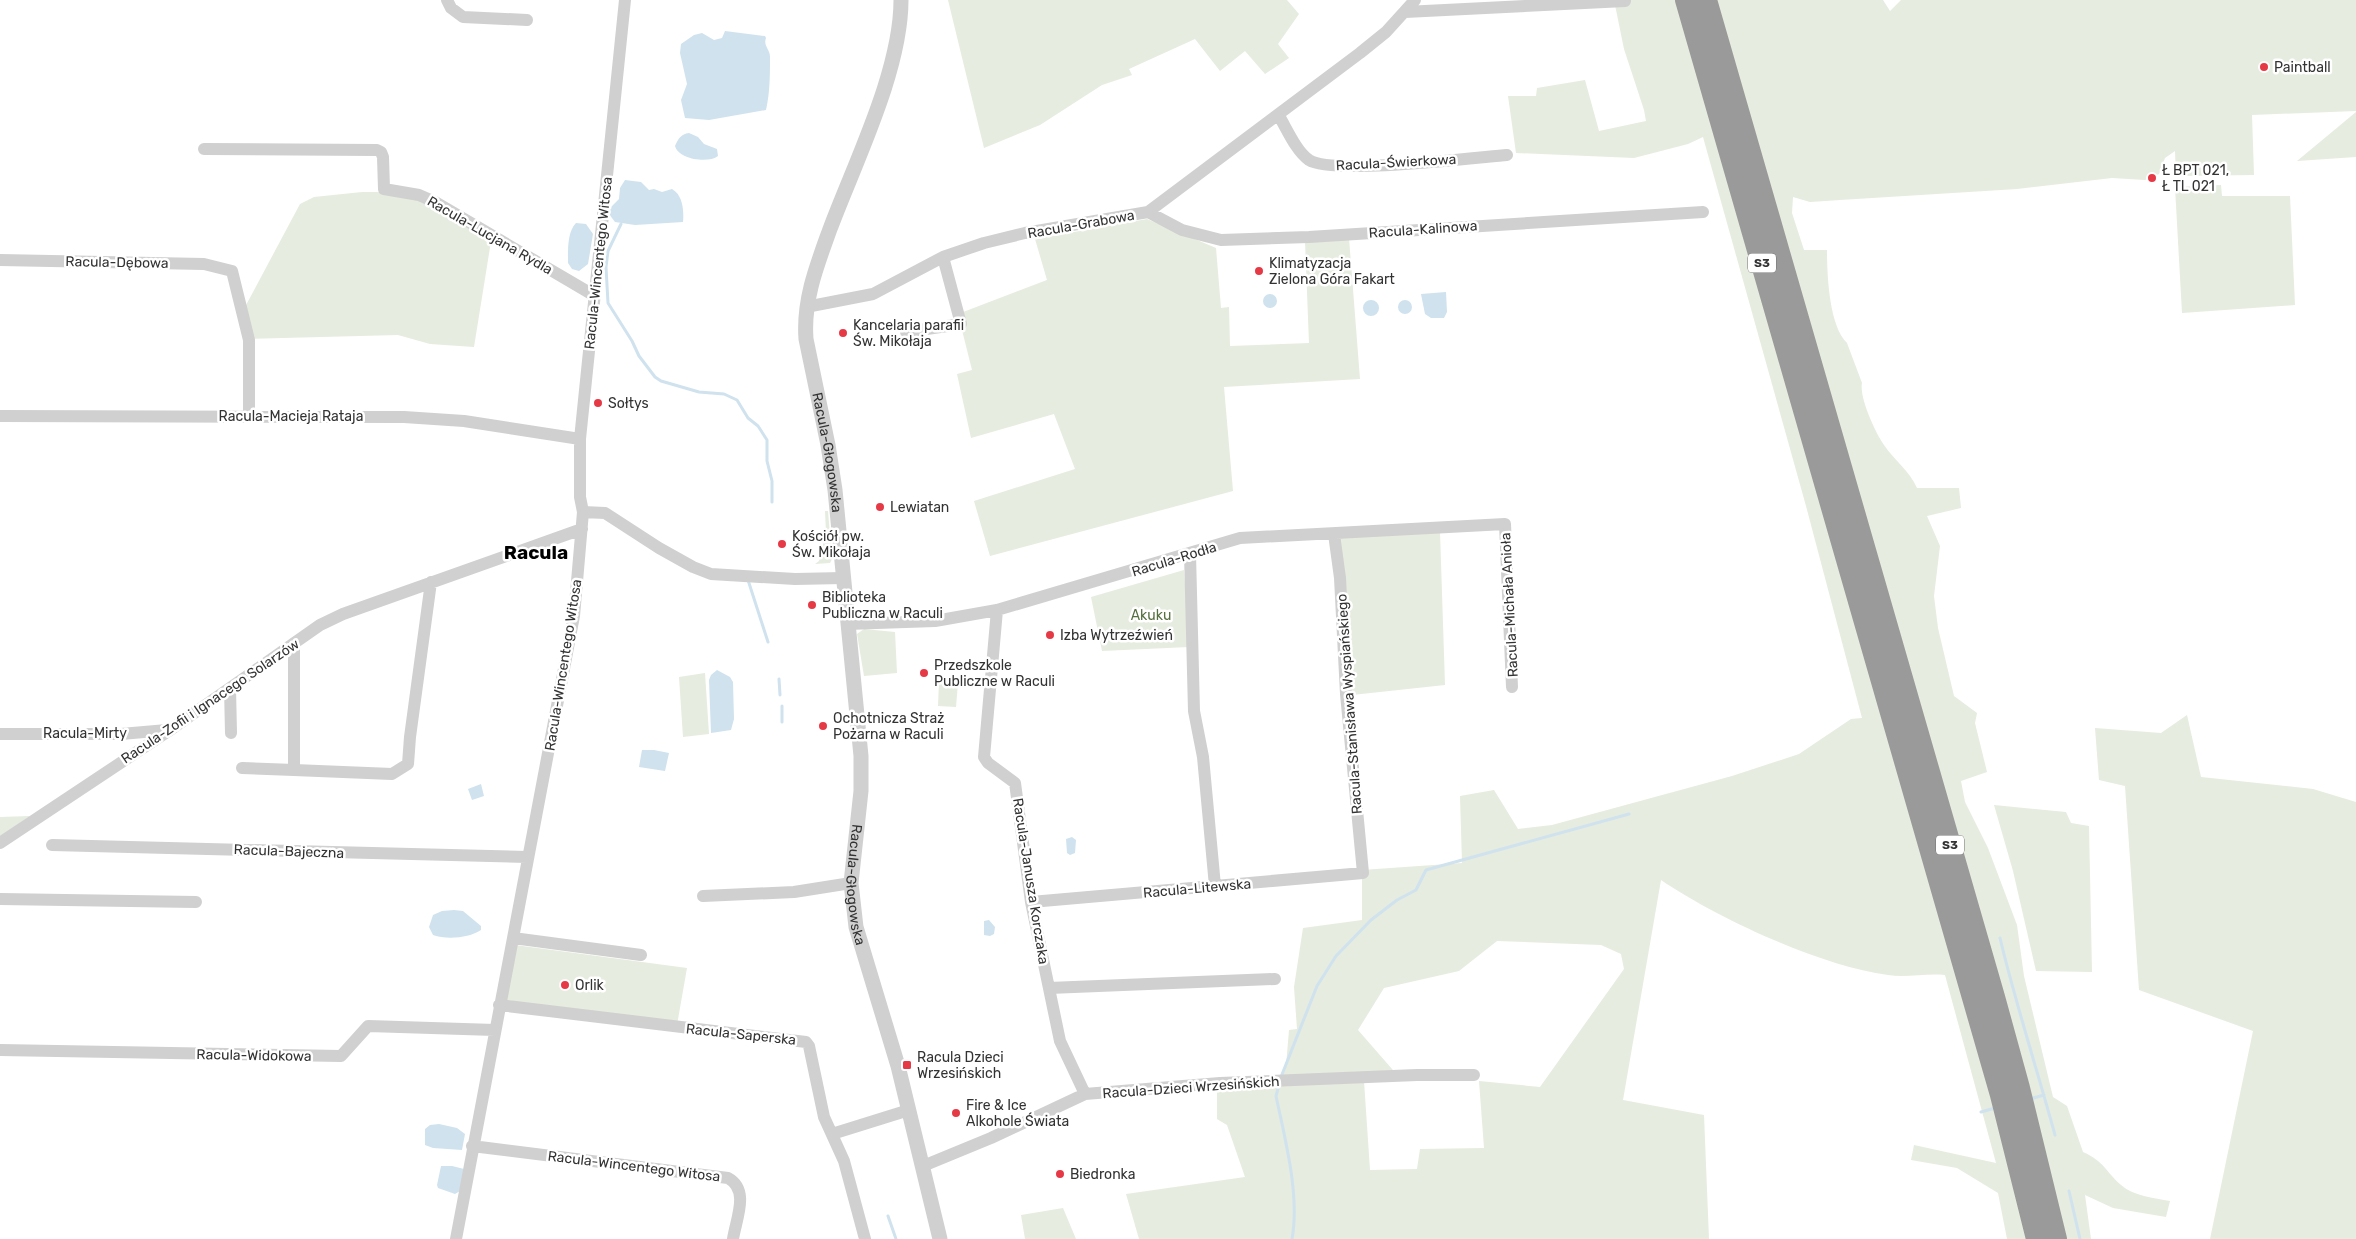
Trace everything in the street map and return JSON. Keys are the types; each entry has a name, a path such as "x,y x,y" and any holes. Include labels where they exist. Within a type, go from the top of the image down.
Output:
{"highway":[{"name":"S3","path":"1686,0 1848,528"},
{"name":"S3","path":"1706,0 1848,528 2031,1172 2056,1239"},
{"name":"S3","path":"2031,1172 2037,1239"}],"street":[{"path":"447,0 451,8 463,17 527,20"},
{"name":"Racula-Wincentego Witosa","path":"456,1239 472,1146 574,616 583,512 580,497 580,439 625,0"},
{"name":"Racula-Głogowska","path":"901,0 896,41 887,78 817,266 806,306 806,339 828,445 862,773 852,884 856,927 888,1031 940,1239"},
{"name":"Racula-Grabowa","path":"806,306 873,294 943,257 1025,233 1148,212 1279,116 1386,32 1415,0"},
{"path":"1405,12 1624,1"},
{"name":"Racula-Świerkowa","path":"1279,116 1302,153 1310,160 1322,165 1338,167 1507,155"},
{"name":"Racula-Lucjana Rydla","path":"204,149 378,150 383,157 384,189 419,195 435,202 595,296"},
{"name":"Racula-Kalinowa","path":"1148,212 1182,230 1221,240 1309,237 1703,212"},
{"path":"906,332 961,324 943,257"},
{"name":"Racula-Dębowa","path":"0,260 204,264 232,271 249,340 249,416"},
{"name":"Racula-Macieja Rataja","path":"0,416 404,417 456,420 580,439"},
{"path":"583,512 604,513 659,548 711,574 796,579 843,578"},
{"name":"Racula-Rodła","path":"847,624 935,621 997,610 1240,538 1505,524"},
{"name":"Racula-Michała Anioła","path":"1505,524 1512,687"},
{"name":"Racula-Zofii i Ignacego Solarzów","path":"0,843 170,730 320,625 343,614 582,529"},
{"name":"Racula-Stanisława Wyspiańskiego","path":"1334,534 1340,578 1346,694 1363,873"},
{"path":"1190,554 1194,711 1203,757 1215,886"},
{"path":"242,768 392,774 408,764 431,582"},
{"name":"Racula-Janusza Korczaka","path":"997,610 984,757 988,763 1015,783 1031,902 1060,1040 1085,1094"},
{"path":"294,643 294,770"},
{"path":"230,688 231,733"},
{"name":"Racula-Mirty","path":"0,734 121,734 170,730"},
{"name":"Racula-Bajeczna","path":"52,844 527,857"},
{"name":"Racula-Litewska","path":"1031,902 1363,873"},
{"path":"703,896 794,892 852,884"},
{"path":"0,899 196,902"},
{"path":"512,938 641,955"},
{"path":"1049,988 1274,979"},
{"name":"Racula-Saperska","path":"499,1005 804,1041 809,1046 824,1118 844,1161 865,1239"},
{"name":"Racula-Widokowa","path":"0,1050 341,1056 368,1026 495,1030"},
{"name":"Racula-Dzieci Wrzesińskich","path":"923,1166 991,1138 1085,1094 1220,1083 1417,1075 1474,1075"},
{"path":"832,1134 909,1110"},
{"name":"Racula-Wincentego Witosa","path":"472,1146 728,1178 740,1187 741,1194 733,1239"}],"green space":[{"path":"948,0 1287,0 1299,14 1278,44 1289,58 1265,74 1245,51 1220,71 1195,39 1129,69 1132,75 1102,85 1040,125 984,148"},
{"path":"1614,0 1883,0 1890,11 1901,0 2356,0 2356,111 2252,115 2254,175 2176,176 2175,151 2165,158 2159,174 2145,180 2112,178 2017,189 1810,202 1793,197 1792,213 1804,250 1827,250 1830,299 1836,325 1847,343 1862,383 1865,405 1880,439 1910,476 1917,488 1959,488 1961,508 1927,516 1940,546 1934,596 1938,628 1954,696 1977,713 1975,723 1987,772 1961,781 1965,802 1988,848 2017,925 2024,976 2053,1097 2067,1106 2083,1152 2100,1163 2131,1192 2170,1201 2166,1217 2113,1208 2085,1195 2091,1239 2007,1239 1998,1193 1957,1168 1911,1160 1914,1145 1996,1163 1945,975 1888,975 1832,962 1801,951 1740,924 1684,895 1661,880 1623,1100 1704,1115 1709,1239 1139,1239 1126,1194 1245,1177 1227,1125 1217,1119 1217,1089 1279,1082 1286,1066 1289,1030 1297,1029 1294,987 1303,928 1362,920 1362,870 1462,863 1460,796 1494,790 1518,829 1552,825 1732,776 1799,754 1851,719 1862,718 1806,506 1703,137 1688,144 1634,158 1516,153 1508,96 1536,96 1537,88 1585,80 1599,131 1646,121 1624,49","holes":["1497,941 1601,945 1621,954 1624,969 1540,1087 1479,1081 1484,1148 1420,1149 1417,1169 1370,1170 1364,1081 1399,1077 1358,1030 1384,988 1459,971"]},
{"path":"2356,112 2356,157 2297,161"},
{"path":"2221,185 2222,196 2290,196 2295,305 2182,313 2175,187"},
{"path":"362,192 398,192 428,196 492,235 474,347 430,344 398,335 243,339 245,307 300,204 314,197"},
{"path":"1147,219 1216,248 1221,308 1229,307 1230,346 1309,343 1305,241 1349,238 1360,379 1224,387 1233,491 990,556 974,501 1075,469 1054,414 971,438 957,374 972,370 958,314 1047,280 1035,239"},
{"path":"825,511 828,511 832,559 830,563 815,564 819,561 826,532"},
{"path":"1440,532 1445,685 1352,695 1338,538"},
{"name":"Akuku","path":"1184,570 1189,647 1102,651 1091,597"},
{"path":"864,629 895,632 897,673 864,676 857,634"},
{"path":"705,673 709,734 683,737 679,677"},
{"path":"939,682 958,683 956,707 938,706"},
{"path":"2187,715 2201,777 2313,789 2356,802 2356,1239 2210,1239 2253,1031 2139,990 2125,786 2099,780 2095,728 2161,733"},
{"path":"1994,805 2066,812 2071,823 2089,826 2092,972 2036,971 2013,871"},
{"path":"30,816 0,837 0,817"},
{"path":"515,945 687,968 677,1025 507,1000"},
{"path":"1063,1208 1076,1239 1025,1239 1021,1215"}],"water":[{"path":"725,31 765,36 765,43 770,57 766,110 709,120 685,118 681,100 687,84 680,53 681,44 694,35 702,33 714,40 722,38"},
{"path":"689,133 698,137 704,144 717,149 718,156 701,160 682,154 675,146 680,137"},
{"path":"625,180 641,182 649,190 654,189 662,192 672,189 681,199 683,222 635,225 615,222 609,214 609,209 619,199 620,188"},
{"path":"576,223 586,224 593,234 588,264 579,271 572,269 568,263 571,231"},
{"path":"1446,292 1447,312 1444,318 1431,318 1425,314 1421,294"},
{"path":"1270,294 1275,296 1277,301 1275,306 1270,308 1265,306 1263,301 1265,296"},
{"path":"1368,300 1374,300 1379,305 1377,314 1368,316 1363,311 1363,305"},
{"path":"1402,300 1408,300 1412,307 1408,314 1402,314 1398,310 1398,304"},
{"path":"717,670 730,677 733,682 734,719 731,730 711,733 709,680 711,675"},
{"path":"642,750 669,753 665,771 639,767"},
{"path":"481,784 484,796 472,800 468,789"},
{"path":"1072,837 1076,840 1075,853 1070,855 1067,853 1066,839"},
{"path":"442,911 463,911 481,926 481,930 470,935 458,937 433,935 429,927 433,915"},
{"path":"989,920 995,927 994,934 990,936 984,935 984,921"},
{"path":"439,1124 457,1128 465,1134 462,1150 433,1148 425,1145 425,1129 430,1125"},
{"path":"441,1166 464,1169 460,1191 455,1194 438,1188"}],"waterway":[{"path":"621,224 608,251 606,267 608,303 632,341 639,356 655,377 661,381 699,392 724,394 737,400 748,418 758,426 767,440 767,461 772,481 772,502"},
{"path":"748,580 768,642"},
{"path":"779,679 780,695"},
{"path":"782,706 782,722"},
{"path":"1281,1077 1317,986 1336,956 1371,920 1397,900 1416,890 1426,870 1629,814"},
{"path":"2000,938 2055,1135"},
{"path":"1279,1085 1276,1096 1293,1186 1294,1222 1292,1239"},
{"path":"2030,1099 2044,1095"},
{"path":"1981,1112 1995,1108"},
{"path":"2069,1191 2080,1239"},
{"path":"888,1216 896,1239"}],"place":[{"name":"Paintball","path":"2264,67"},
{"name":"Ł BPT 021, Ł TL 021","path":"2152,178"},
{"name":"Klimatyzacja Zielona Góra Fakart","path":"1259,271"},
{"name":"Kancelaria parafii Św. Mikołaja","path":"843,333"},
{"name":"Sołtys","path":"598,403"},
{"name":"Lewiatan","path":"880,507"},
{"name":"Kościół pw. Św. Mikołaja","path":"782,544"},
{"name":"Biblioteka Publiczna w Raculi","path":"812,605"},
{"name":"Izba Wytrzeźwień","path":"1050,635"},
{"name":"Przedszkole Publiczne w Raculi","path":"924,673"},
{"name":"Ochotnicza Straż Pożarna w Raculi","path":"823,726"},
{"name":"Orlik","path":"565,985"},
{"name":"Racula Dzieci Wrzesińskich","path":"907,1065"},
{"name":"Fire & Ice Alkohole Świata","path":"956,1113"},
{"name":"Biedronka","path":"1060,1174"}],"district":[{"name":"Racula","path":"536,552"}]}
